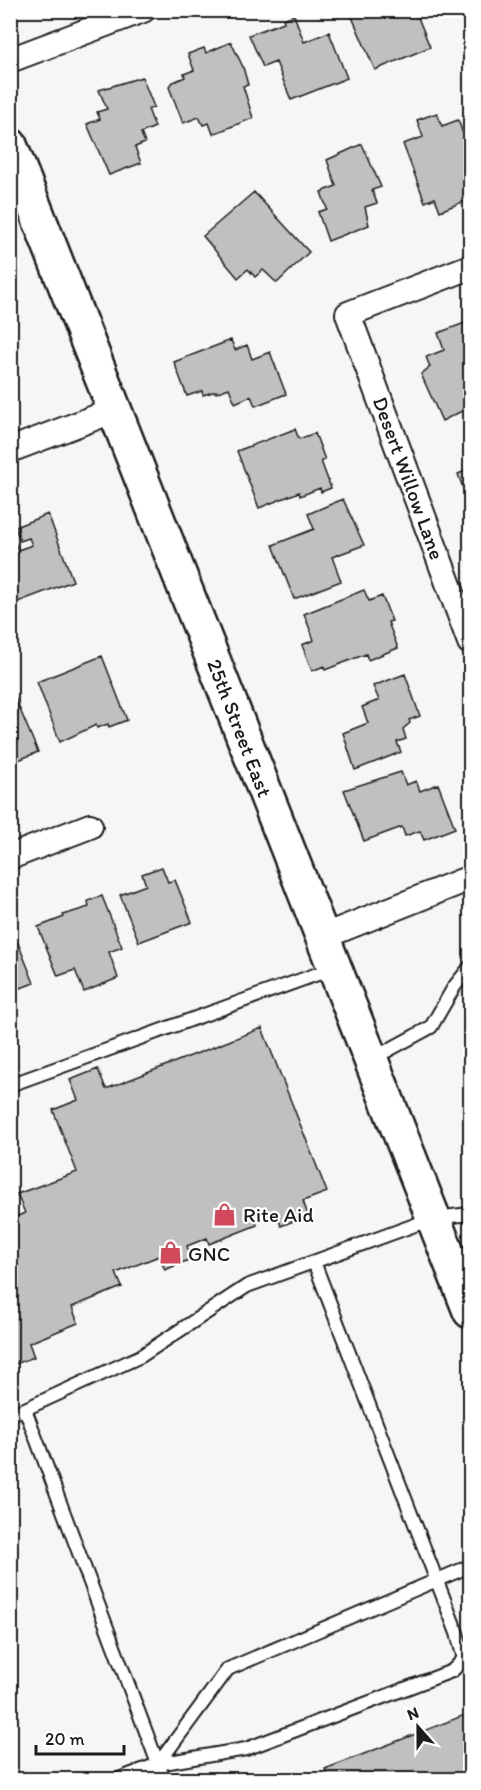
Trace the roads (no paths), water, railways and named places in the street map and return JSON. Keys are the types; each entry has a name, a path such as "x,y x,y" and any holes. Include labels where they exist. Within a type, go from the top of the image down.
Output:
{"main road":[{"name":"25th Street East","path":"10,145 471,1311"}],"street":[{"path":"10,60 143,10"},
{"name":"Desert Willow Lane","path":"471,267 348,314 471,642"},
{"path":"10,450 115,410"},
{"path":"10,857 90,826"},
{"path":"322,937 471,878"}],"lane":[{"path":"371,1059 430,1027 454,987 471,967"},
{"path":"10,1084 335,968"},
{"path":"10,1414 141,1356 247,1286 434,1218 471,1214"},
{"path":"116,1779 158,1764 246,1749 452,1671 464,1659 314,1262"},
{"path":"25,1409 164,1779"},
{"path":"158,1764 228,1669 471,1566"}],"place":[{"name":"Rite Aid","path":"225,1214"},
{"name":"GNC","path":"170,1253"}]}
